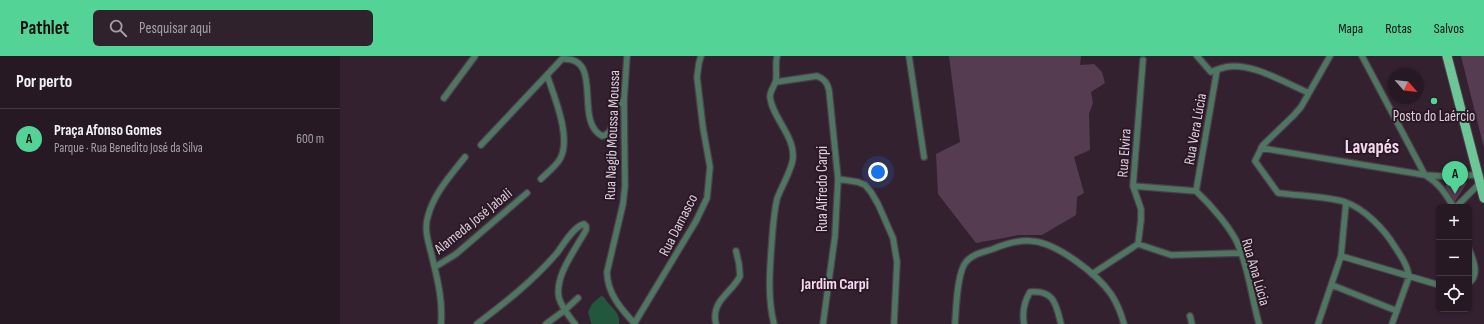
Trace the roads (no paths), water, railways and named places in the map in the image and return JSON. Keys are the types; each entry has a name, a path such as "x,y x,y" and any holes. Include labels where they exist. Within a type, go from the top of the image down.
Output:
{"main road":[{"path":"1447,56 1484,198"}],"street":[{"path":"444,98 475,56"},
{"name":"Rua Nagib Moussa Moussa","path":"627,56 624,100 625,186 623,204 607,272 607,281 612,294 635,324"},
{"name":"Rua Damasco","path":"635,324 703,210 707,198 710,167 703,128 697,77 701,56"},
{"path":"774,324 770,296 770,266 774,213 781,189 791,167 794,156 790,141 772,106 770,98 770,92 776,82 777,56"},
{"path":"909,56 924,157"},
{"path":"1197,56 1211,72 1234,66 1255,70 1309,93"},
{"path":"1330,56 1309,93 1294,115 1262,145 1254,161 1278,193 1346,202 1360,210 1387,235 1406,265 1409,277 1392,324"},
{"path":"1362,56 1425,175 1436,182 1453,204"},
{"path":"482,145 562,59 568,57 580,60 586,70 590,120 596,131 602,136 606,135 611,129 616,108 624,100"},
{"name":"Rua Elvira","path":"1143,60 1134,186 1196,191"},
{"name":"Rua Vera Lúcia","path":"1196,191 1217,70"},
{"path":"541,179 560,159 563,144 560,115 548,75"},
{"name":"Rua Alfredo Carpi","path":"776,82 817,76 823,78 827,83 835,142 838,179 835,236 823,324"},
{"path":"1261,148 1425,175 1479,179"},
{"path":"441,324 441,305 435,267 427,241 427,217 444,183 465,157"},
{"path":"838,179 858,182 871,192 893,238 897,262 894,324"},
{"path":"1458,204 1479,179"},
{"path":"1092,274 1138,244 1142,220 1141,209 1134,186"},
{"name":"Rua Ana Lúcia","path":"1196,191 1206,200 1232,234 1241,253 1259,324"},
{"name":"Alameda José Jabali","path":"435,267 456,254 527,193"},
{"path":"1318,324 1341,256 1346,202"},
{"path":"477,324 529,283 542,270 571,234 578,227 584,224 586,226 586,230 560,280 559,297 564,310 575,324"},
{"path":"955,324 962,268 969,258 988,250 1019,241 1031,240 1042,242 1060,251 1092,274 1110,292 1116,302 1124,324"},
{"path":"1138,244 1171,255 1241,253"},
{"path":"716,324 714,316 715,311 726,293 740,276 736,251"},
{"path":"1341,256 1436,284"},
{"path":"1472,259 1474,275 1472,281"},
{"path":"1332,285 1397,311"},
{"path":"1024,324 1022,316 1026,298 1030,292 1040,291 1049,296 1055,302 1061,324"},
{"path":"546,324 578,298"},
{"path":"1190,316 1192,324"}],"place":[{"name":"Posto do Laércio","path":"1434,101"},
{"name":"Praça Afonso Gomes","path":"1455,194"}],"district":[{"name":"Lavapés","path":"1372,146"},
{"name":"Jardim Carpi","path":"835,283"}]}
